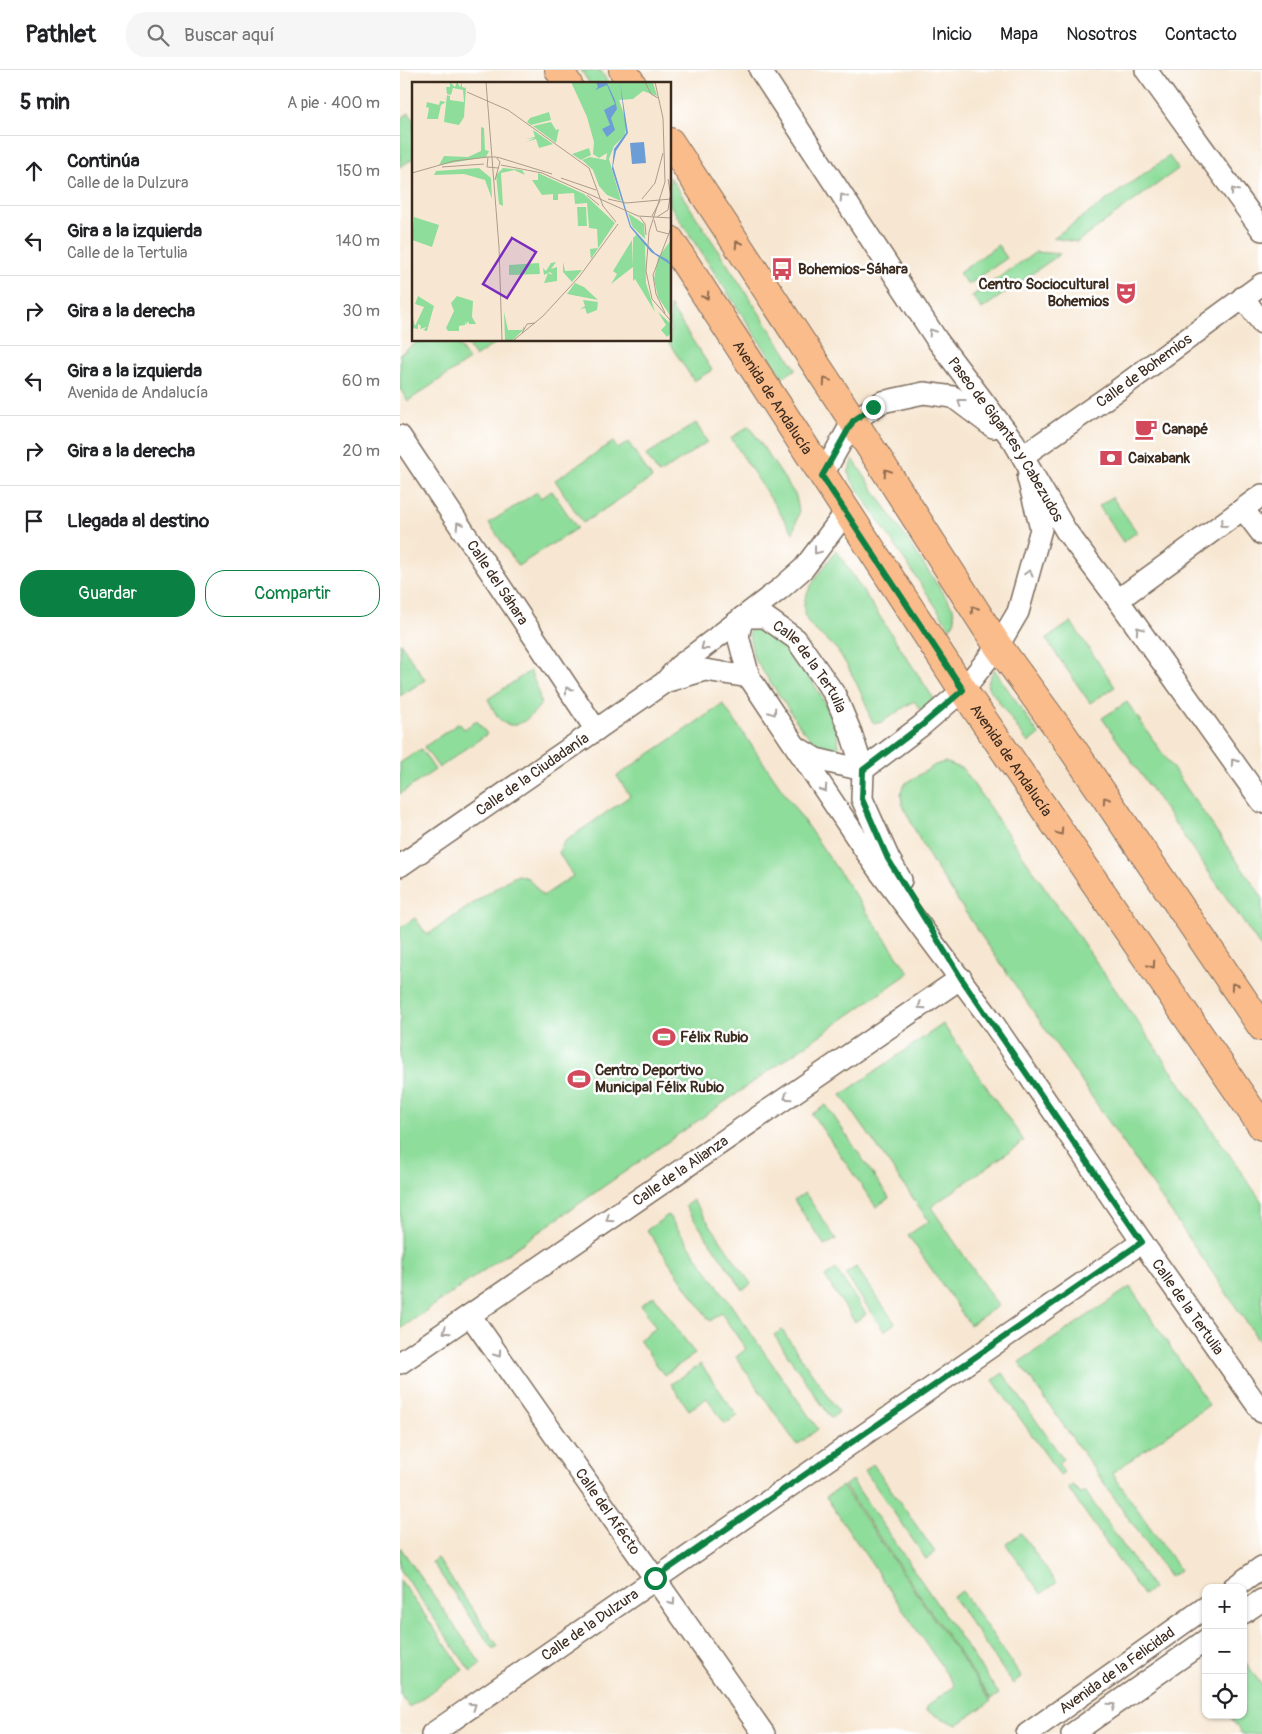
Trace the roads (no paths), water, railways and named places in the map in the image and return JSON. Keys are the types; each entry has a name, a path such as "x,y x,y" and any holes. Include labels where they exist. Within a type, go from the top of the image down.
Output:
{"main road":[{"path":"559,70 567,82"},
{"path":"623,70 631,82"},
{"path":"671,144 998,646 1063,735 1262,1027"},
{"name":"Avenida de Andalucía","path":"671,242 963,690 1262,1126"}],"street":[{"name":"Paseo de Gigantes y Cabezudos","path":"760,70 937,340 1018,449 1066,531 1118,600 1262,802"},
{"path":"1146,70 1262,230"},
{"name":"Calle de Bohemios","path":"1018,449 1115,392 1262,284"},
{"path":"1243,297 1262,323"},
{"path":"822,476 853,421 882,402 924,393 953,397 1018,449 1041,529 1018,612 998,646 963,690 921,726 863,770"},
{"name":"Calle del Sáhara","path":"400,436 596,730"},
{"path":"1118,600 1262,495"},
{"path":"1243,508 1262,534"},
{"name":"Calle de la Ciudadanía","path":"400,866 665,682 679,666 780,589 804,568 846,512"},
{"name":"Calle de la Tertulia","path":"961,978 877,868 749,677 738,636 743,617 765,617 796,639 835,695 851,733 863,770 862,799 888,859 961,978 1142,1242 1262,1412"},
{"name":"Calle de la Ciudadanía","path":"665,682 705,670 749,677"},
{"name":"Calle de la Tertulia","path":"797,748 816,759 863,770"},
{"name":"Calle de la Alianza","path":"400,1363 961,978"},
{"name":"Calle de la Dulzura","path":"432,1734 1142,1242"},
{"name":"Calle del Afécto","path":"470,1314 764,1734"},
{"path":"1239,1584 1262,1567"},
{"path":"1247,1610 1262,1600"},
{"name":"Avenida de la Felicidad","path":"1027,1734 1202,1610"},
{"name":"Avenida de la Felicidad","path":"1072,1734 1202,1643"}],"place":[{"name":"Bohemios-Sáhara","path":"782,269"},
{"name":"Centro Sociocultural Bohemios","path":"1126,293"},
{"name":"Canapé","path":"1146,429"},
{"name":"Caixabank","path":"1111,458"},
{"name":"Félix Rubio","path":"664,1037"},
{"name":"Centro Deportivo Municipal Félix Rubio","path":"579,1079"}]}
